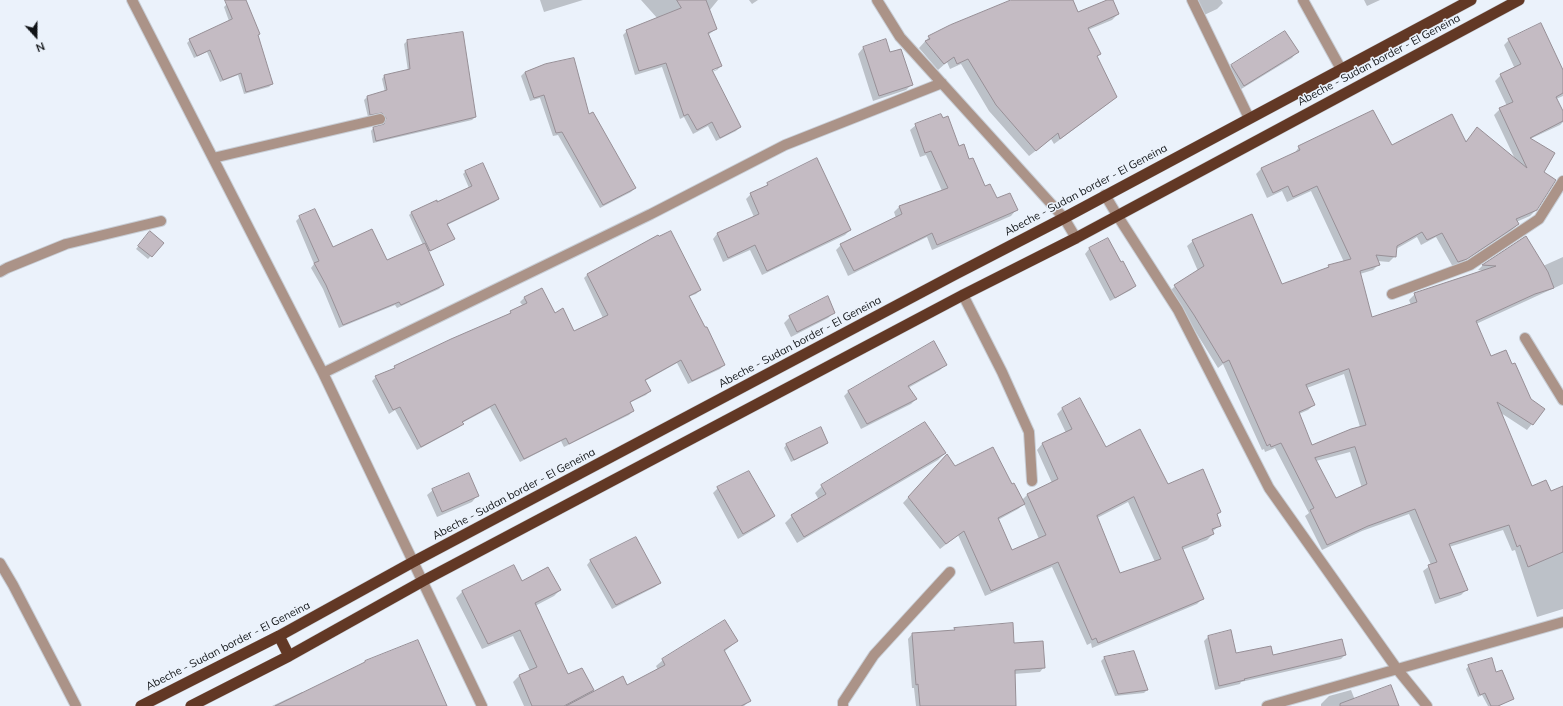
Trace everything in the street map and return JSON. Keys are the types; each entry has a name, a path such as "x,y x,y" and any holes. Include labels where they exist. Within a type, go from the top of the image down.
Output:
{"highway":[{"name":"Abeche - Sudan border - El Geneina","path":"141,706 279,636 413,562 932,286 1064,218 1471,0"},
{"name":"Abeche - Sudan border - El Geneina","path":"191,706 289,656 423,581 963,295 1076,238 1519,0"},
{"path":"279,636 289,656"}],"street":[{"path":"132,0 323,373 482,706"},
{"path":"877,0 900,37 1064,218 1076,238"},
{"path":"1192,0 1249,118"},
{"path":"1303,0 1341,69"},
{"path":"323,373 651,214 785,145 942,83"},
{"path":"213,158 380,119"},
{"path":"1392,294 1470,265 1539,220 1563,181"},
{"path":"1105,195 1178,310 1269,488 1426,706"},
{"path":"0,272 66,244 161,221"},
{"path":"963,295 1002,372 1029,432 1032,481"},
{"path":"1525,338 1563,400"},
{"path":"0,563 76,706"},
{"path":"843,706 843,702 874,655 950,572"},
{"path":"1267,706 1563,622"}],"building":[{"path":"225,0 246,0 260,34 258,35 273,84 246,92 241,73 223,80 210,50 197,56 189,39 232,19"},
{"path":"677,0 706,0 717,29 708,33 722,66 712,70 741,127 720,138 712,122 697,130 688,114 684,116 666,63 639,71 626,30 681,8"},
{"path":"1011,0 1073,0 1078,12 1107,0 1113,0 1119,14 1088,28 1101,54 1097,56 1117,97 1060,139 1058,133 1036,151 996,105 968,59 957,64 954,57 944,64 925,41 930,39 928,36 950,25"},
{"path":"1541,23 1563,70 1563,93 1556,97 1563,111 1563,121 1530,138 1555,153 1544,172 1556,180 1537,210 1516,219 1519,224 1467,259 1458,262 1442,233 1427,240 1422,232 1397,246 1396,257 1376,255 1380,265 1360,271 1372,317 1417,302 1414,293 1496,266 1482,265 1526,236 1548,272 1554,288 1535,294 1476,321 1491,356 1506,350 1512,364 1515,363 1531,399 1545,409 1533,425 1497,402 1532,486 1546,480 1551,491 1563,486 1563,552 1528,567 1520,545 1517,547 1509,525 1449,544 1468,590 1440,599 1428,565 1437,562 1415,509 1368,526 1327,545 1310,510 1314,508 1281,443 1271,447 1270,444 1267,446 1229,360 1223,363 1174,285 1204,266 1192,240 1252,214 1282,284 1329,267 1328,265 1351,259 1317,186 1293,197 1288,186 1273,193 1261,168 1300,150 1298,146 1373,110 1392,145 1452,114 1466,142 1477,127 1527,168 1499,108 1513,102 1500,74 1521,64 1508,39","holes":["1349,369 1366,425 1351,429 1312,445 1299,412 1315,405 1306,385","1355,447 1367,484 1336,498 1315,458"]},
{"path":"1285,31 1299,52 1244,86 1231,65"},
{"path":"463,32 476,117 376,141 373,127 384,124 386,118 382,113 370,115 367,96 387,90 384,75 410,69 407,40"},
{"path":"886,39 890,52 901,49 913,85 879,96 863,47"},
{"path":"574,58 589,114 593,112 636,188 603,205 562,132 556,133 544,95 534,98 525,72 545,64"},
{"path":"941,114 943,118 948,116 959,146 964,144 969,159 973,158 985,186 990,184 997,198 1010,193 1018,210 937,245 932,233 854,271 840,244 902,214 899,206 948,188 931,151 925,153 915,124"},
{"path":"817,158 851,230 767,271 755,245 728,258 717,233 759,214 750,193 768,185 767,183"},
{"path":"483,163 499,199 447,224 455,239 430,251 411,212 472,186 465,171"},
{"path":"315,209 333,247 372,229 387,260 425,243 444,285 401,305 399,302 343,325 326,285 314,263 319,261 299,216"},
{"path":"150,231 164,243 152,257 138,246"},
{"path":"671,231 701,290 689,296 705,327 707,327 725,365 692,381 681,360 645,380 651,391 630,402 634,411 569,444 566,438 524,459 495,404 462,422 464,424 421,447 400,407 393,410 375,376 395,368 394,366 451,339 511,313 510,311 527,303 524,297 542,288 555,313 563,308 574,331 608,315 587,274 658,235 659,236"},
{"path":"1108,238 1121,262 1123,261 1136,286 1115,298 1089,248"},
{"path":"828,296 835,313 797,332 789,316"},
{"path":"934,341 947,365 908,386 917,399 867,424 848,391"},
{"path":"1080,398 1106,447 1140,429 1168,484 1203,469 1221,512 1217,514 1221,526 1212,529 1214,534 1182,547 1204,599 1098,643 1096,638 1092,640 1058,562 991,591 964,531 946,544 908,497 947,454 955,466 993,447 1012,484 1014,483 1025,504 998,518 1012,550 1046,535 1027,494 1058,479 1042,443 1072,429 1062,408","holes":["1134,497 1161,559 1120,573 1097,516"]},
{"path":"925,422 946,453 804,537 791,515 826,494 821,485"},
{"path":"821,427 828,443 794,460 786,444"},
{"path":"749,471 775,516 743,534 717,487"},
{"path":"469,473 479,496 442,512 432,489"},
{"path":"636,537 661,583 616,605 590,560"},
{"path":"514,565 522,581 548,567 561,590 535,603 568,674 582,668 594,690 564,706 532,706 519,675 537,667 520,630 488,644 462,591"},
{"path":"725,620 738,641 724,650 751,701 741,706 566,706 623,676 627,685 665,665 662,659"},
{"path":"1013,623 1014,643 1043,641 1045,668 1015,670 1016,706 920,706 918,684 916,685 912,633 955,630 954,628"},
{"path":"1231,630 1236,653 1271,646 1273,655 1342,639 1346,655 1219,686 1208,636"},
{"path":"418,640 447,706 275,706 365,661"},
{"path":"1134,651 1148,690 1118,694 1104,657"},
{"path":"1492,658 1496,672 1502,670 1514,699 1498,706 1491,706 1485,693 1480,695 1468,665"},
{"path":"1391,685 1399,706 1340,706 1340,704"}]}
